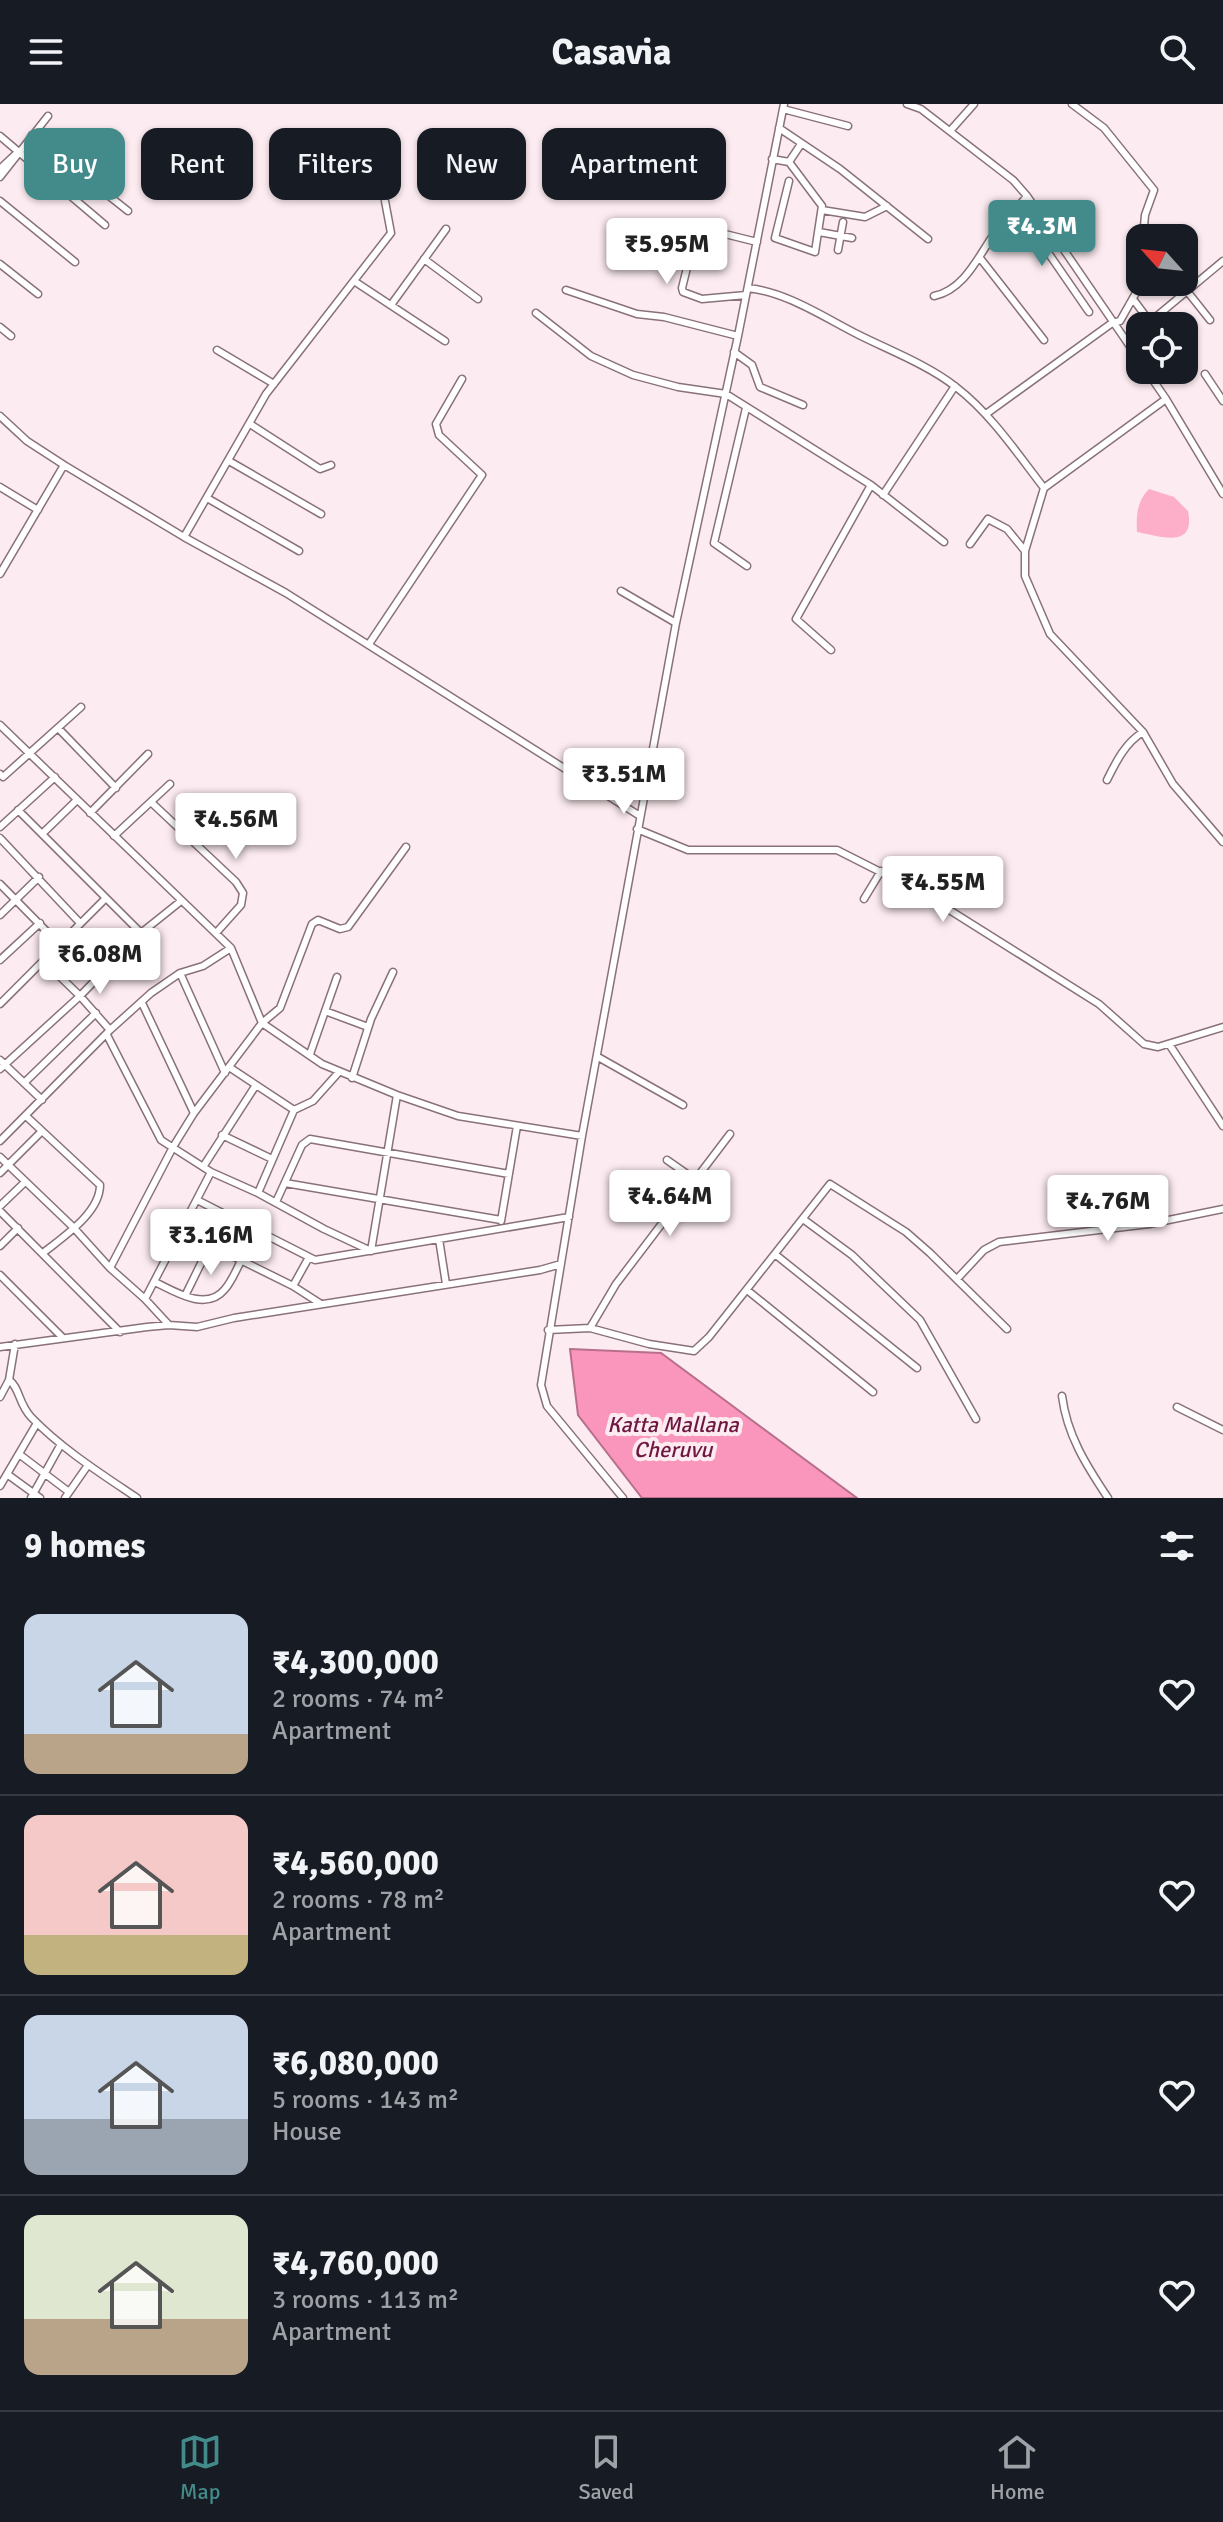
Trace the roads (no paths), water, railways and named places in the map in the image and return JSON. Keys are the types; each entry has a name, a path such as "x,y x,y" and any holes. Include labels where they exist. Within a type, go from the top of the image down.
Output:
{"street":[{"path":"907,104 921,109 1013,180 1126,340"},
{"path":"950,131 974,104"},
{"path":"1072,104 1104,128 1154,190 1144,224"},
{"path":"623,1498 569,1435 542,1397 548,1330 676,623 784,106 848,126"},
{"path":"38,128 48,116"},
{"path":"779,128 840,169 928,239"},
{"path":"0,136 105,225"},
{"path":"789,162 801,144"},
{"path":"0,177 24,145"},
{"path":"0,169 18,152"},
{"path":"772,159 789,162 822,206 815,252 775,238 789,181"},
{"path":"934,296 947,293 980,258 996,232 1027,196"},
{"path":"114,200 128,211"},
{"path":"0,201 75,262"},
{"path":"184,537 274,384 391,233 385,201"},
{"path":"822,210 865,217 887,206"},
{"path":"1018,209 1089,312"},
{"path":"838,250 843,222"},
{"path":"757,242 697,227 683,292 697,298 765,290 906,358 955,386 986,414 1044,488"},
{"path":"391,305 446,229"},
{"path":"819,232 852,238"},
{"path":"980,258 1044,340"},
{"path":"424,259 478,299"},
{"path":"1198,282 1223,261"},
{"path":"0,264 38,294"},
{"path":"354,281 445,341"},
{"path":"566,290 637,314 664,317 738,336"},
{"path":"986,414 1112,323 1120,321 1134,296"},
{"path":"1164,312 1181,296"},
{"path":"1191,296 1210,320"},
{"path":"1133,299 1141,312"},
{"path":"536,313 591,356 633,375 678,387 726,394 871,485 944,542"},
{"path":"0,327 11,336"},
{"path":"217,350 274,384"},
{"path":"734,352 752,365 760,387 803,405"},
{"path":"1205,374 1223,401"},
{"path":"369,644 482,475 439,435 436,424 462,379"},
{"path":"1156,384 1223,494"},
{"path":"883,495 955,386"},
{"path":"1166,399 1044,488 1025,551 1025,576 1050,634 1143,732 1173,784 1223,842"},
{"path":"746,408 714,543 747,566"},
{"path":"0,416 27,441 64,465 184,537 286,593 640,816"},
{"path":"250,424 320,469 331,465"},
{"path":"229,461 321,514"},
{"path":"0,574 64,465"},
{"path":"831,650 796,619 871,485"},
{"path":"0,487 38,510"},
{"path":"207,498 299,551"},
{"path":"970,544 988,519 1007,529 1025,551"},
{"path":"621,591 676,623"},
{"path":"1,777 81,707"},
{"path":"0,725 231,948 262,1023 339,1072 397,1095 458,1116 582,1136"},
{"path":"58,728 116,788"},
{"path":"1107,780 1125,748 1143,732"},
{"path":"90,813 148,754"},
{"path":"0,827 55,777"},
{"path":"114,836 170,784"},
{"path":"43,833 77,800"},
{"path":"152,803 236,882 243,893 241,905 216,933"},
{"path":"18,810 141,933"},
{"path":"637,829 688,850 837,850 924,894 1099,1004 1144,1044 1153,1047 1169,1044 1223,1027"},
{"path":"0,838 80,923"},
{"path":"110,1268 194,1113 262,1023 280,1008 314,921 321,920 340,929 348,927 406,847"},
{"path":"864,899 881,871"},
{"path":"0,915 39,877"},
{"path":"0,884 60,945"},
{"path":"0,1004 106,898"},
{"path":"42,1100 2,1064 80,996 141,933 181,901"},
{"path":"0,960 40,923"},
{"path":"0,1141 108,1032 159,986 180,973 203,966 231,948"},
{"path":"44,961 96,1013 158,1136 211,1172 371,1251"},
{"path":"352,1078 368,1027 393,972"},
{"path":"180,973 227,1070 294,1110"},
{"path":"310,1054 337,977"},
{"path":"142,1003 194,1113"},
{"path":"325,1011 368,1027"},
{"path":"24,1083 96,1013"},
{"path":"1169,1044 1223,1126"},
{"path":"598,1057 683,1105"},
{"path":"258,1193 294,1110 313,1101 339,1072"},
{"path":"203,1167 256,1085"},
{"path":"371,1251 397,1095"},
{"path":"26,1116 100,1185 96,1200 73,1227 43,1253"},
{"path":"500,1229 517,1126"},
{"path":"0,1173 42,1131"},
{"path":"590,1328 616,1284 730,1134"},
{"path":"222,1135 272,1159"},
{"path":"276,1202 302,1145 310,1139 509,1174"},
{"path":"0,1157 169,1325"},
{"path":"667,1160 687,1174 692,1184"},
{"path":"145,1299 211,1172"},
{"path":"25,1182 0,1208 120,1332"},
{"path":"285,1183 501,1220"},
{"path":"548,1330 590,1328 649,1344 694,1351 776,1255 830,1184 906,1232 1007,1329"},
{"path":"197,1200 308,1259 323,1260 569,1217"},
{"path":"957,1279 984,1250 999,1242 1149,1224 1223,1209"},
{"path":"803,1219 852,1255 920,1320 976,1419"},
{"path":"0,1246 18,1228"},
{"path":"182,1231 293,1286 321,1304"},
{"path":"439,1239 446,1284"},
{"path":"185,1296 210,1245"},
{"path":"776,1255 917,1368"},
{"path":"293,1286 308,1259"},
{"path":"155,1282 201,1301 225,1290 241,1261"},
{"path":"0,1347 169,1325 197,1327 234,1318 561,1264"},
{"path":"0,1275 63,1338"},
{"path":"747,1290 873,1392"},
{"path":"0,1397 9,1380 15,1344"},
{"path":"9,1380 16,1386 21,1406 37,1423 88,1465 137,1498"},
{"path":"1062,1396 1067,1425 1077,1448 1108,1498"},
{"path":"1177,1407 1223,1430"},
{"path":"0,1486 37,1423"},
{"path":"7,1474 35,1496 61,1444"},
{"path":"19,1454 67,1495 88,1465"}],"water":[{"name":"Katta Mallana Cheruvu","path":"570,1349 661,1353 857,1498 642,1498 578,1415"}]}
